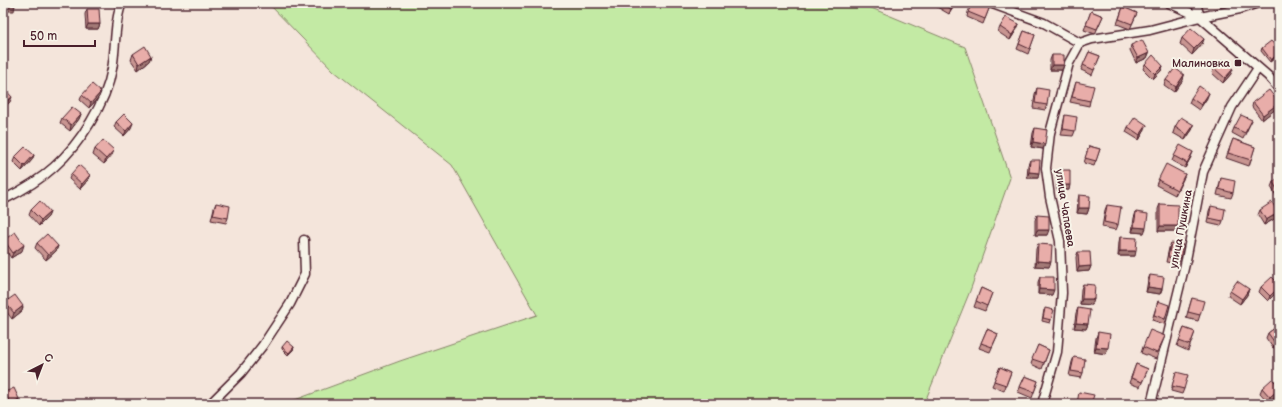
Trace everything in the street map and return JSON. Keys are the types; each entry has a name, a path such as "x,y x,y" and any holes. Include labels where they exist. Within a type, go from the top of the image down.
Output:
{"street":[{"path":"3,200 54,168 79,138 96,112 110,82 116,50 115,37 119,9 122,3"},
{"path":"990,3 1044,23 1080,43 1092,39 1150,30 1200,17 1240,9 1258,3"},
{"path":"1169,3 1200,17 1268,76 1279,89"},
{"path":"1196,3 1200,17"},
{"name":"улица Чапаева","path":"1042,404 1057,352 1062,293 1060,241 1050,197 1046,168 1050,133 1069,63 1080,43"},
{"name":"улица Пушкина","path":"1151,404 1186,260 1203,172 1232,107 1258,68"},
{"path":"210,404 241,373 263,345 290,304 305,274 304,240"}],"green space":[{"path":"268,3 852,3 869,7 965,47 1010,178 970,291 924,404 284,404 400,361 537,315 452,165 334,71"}],"building":[{"path":"3,3 15,3 15,5 3,6"},
{"path":"941,3 955,3 951,9"},
{"path":"972,3 983,3 990,6 985,19 968,12"},
{"path":"1123,7 1137,13 1132,24 1119,19"},
{"path":"87,9 99,9 100,24 88,24"},
{"path":"1091,11 1103,16 1097,29 1086,25"},
{"path":"1006,17 1019,24 1012,35 1000,27"},
{"path":"1191,28 1204,39 1194,49 1182,38"},
{"path":"1024,31 1035,35 1030,49 1019,44"},
{"path":"1142,40 1149,53 1138,58 1131,45"},
{"path":"1271,41 1279,50 1279,53 1271,60 1262,48"},
{"path":"145,46 151,56 139,64 133,54"},
{"path":"1089,52 1100,56 1094,70 1083,65"},
{"path":"1052,55 1064,55 1064,65 1052,65"},
{"path":"1153,55 1163,66 1155,74 1145,64"},
{"path":"1222,59 1233,69 1225,78 1214,68"},
{"path":"1175,68 1184,75 1176,87 1166,80"},
{"path":"1076,82 1094,86 1090,101 1072,97"},
{"path":"92,84 101,92 91,103 82,95"},
{"path":"1199,86 1209,93 1201,105 1191,98"},
{"path":"3,87 12,97 3,104"},
{"path":"1037,88 1049,90 1047,105 1035,103"},
{"path":"1269,90 1279,103 1263,115 1253,102"},
{"path":"72,107 81,114 71,125 62,118"},
{"path":"124,114 133,123 126,131 116,122"},
{"path":"1065,115 1077,117 1075,131 1063,129"},
{"path":"1241,115 1252,120 1245,133 1234,128"},
{"path":"1135,117 1147,125 1140,135 1128,127"},
{"path":"1181,117 1194,125 1187,135 1175,127"},
{"path":"1035,128 1047,130 1045,144 1033,142"},
{"path":"1233,139 1255,147 1251,160 1228,153"},
{"path":"103,140 114,150 106,159 95,149"},
{"path":"1180,145 1193,152 1187,163 1174,156"},
{"path":"1089,146 1100,149 1096,161 1085,158"},
{"path":"25,147 34,155 24,166 15,157"},
{"path":"1030,160 1040,160 1039,173 1029,172"},
{"path":"1166,164 1185,174 1177,190 1158,180"},
{"path":"79,165 90,175 82,184 71,174"},
{"path":"1058,170 1070,170 1070,185 1058,185"},
{"path":"1221,178 1235,181 1233,193 1219,189"},
{"path":"1279,178 1279,193 1273,182"},
{"path":"1079,195 1090,196 1089,208 1079,208"},
{"path":"40,201 50,212 41,220 31,210"},
{"path":"1272,202 1278,213 1266,220 1260,210"},
{"path":"216,203 230,206 228,218 213,215"},
{"path":"1160,204 1178,205 1178,226 1160,226"},
{"path":"1107,205 1121,207 1118,225 1104,222"},
{"path":"1211,206 1225,209 1223,221 1209,218"},
{"path":"1136,212 1148,214 1146,228 1134,227"},
{"path":"1037,215 1049,216 1049,230 1037,230"},
{"path":"15,232 24,245 13,253 4,240"},
{"path":"47,234 58,246 48,255 37,243"},
{"path":"1120,237 1137,238 1136,251 1120,251"},
{"path":"1171,243 1183,245 1180,259 1168,257"},
{"path":"1038,244 1052,245 1051,262 1037,261"},
{"path":"1078,252 1090,252 1091,266 1079,267"},
{"path":"1150,275 1164,277 1162,289 1148,287"},
{"path":"1040,277 1054,277 1054,290 1039,289"},
{"path":"1272,277 1279,284 1279,287 1270,296 1261,287"},
{"path":"1237,281 1249,289 1242,299 1230,291"},
{"path":"1083,284 1095,285 1094,299 1082,299"},
{"path":"981,288 992,293 987,306 976,301"},
{"path":"15,295 23,306 14,313 5,302"},
{"path":"1192,298 1204,301 1200,315 1188,312"},
{"path":"1158,301 1169,305 1165,319 1154,315"},
{"path":"1045,308 1054,310 1051,320 1043,318"},
{"path":"1078,308 1090,310 1088,324 1076,323"},
{"path":"1279,325 1279,340 1275,343 1268,333"},
{"path":"1184,328 1195,332 1190,345 1179,341"},
{"path":"987,329 998,334 992,347 981,343"},
{"path":"1150,330 1165,336 1157,353 1143,347"},
{"path":"1098,332 1110,334 1108,348 1096,347"},
{"path":"287,341 294,347 289,353 282,347"},
{"path":"1038,345 1049,350 1044,363 1032,359"},
{"path":"1074,357 1085,359 1083,373 1071,371"},
{"path":"1136,364 1148,369 1142,382 1131,378"},
{"path":"1000,367 1011,372 1006,385 994,381"},
{"path":"1176,372 1188,375 1184,389 1172,386"},
{"path":"1025,376 1038,381 1034,392 1020,387"},
{"path":"1272,379 1279,386 1279,389 1270,397 1262,388"},
{"path":"14,388 19,399 10,404 5,392"},
{"path":"1079,392 1094,395 1091,404 1077,404"}],"place":[{"name":"Малиновка","path":"1238,63"}]}
